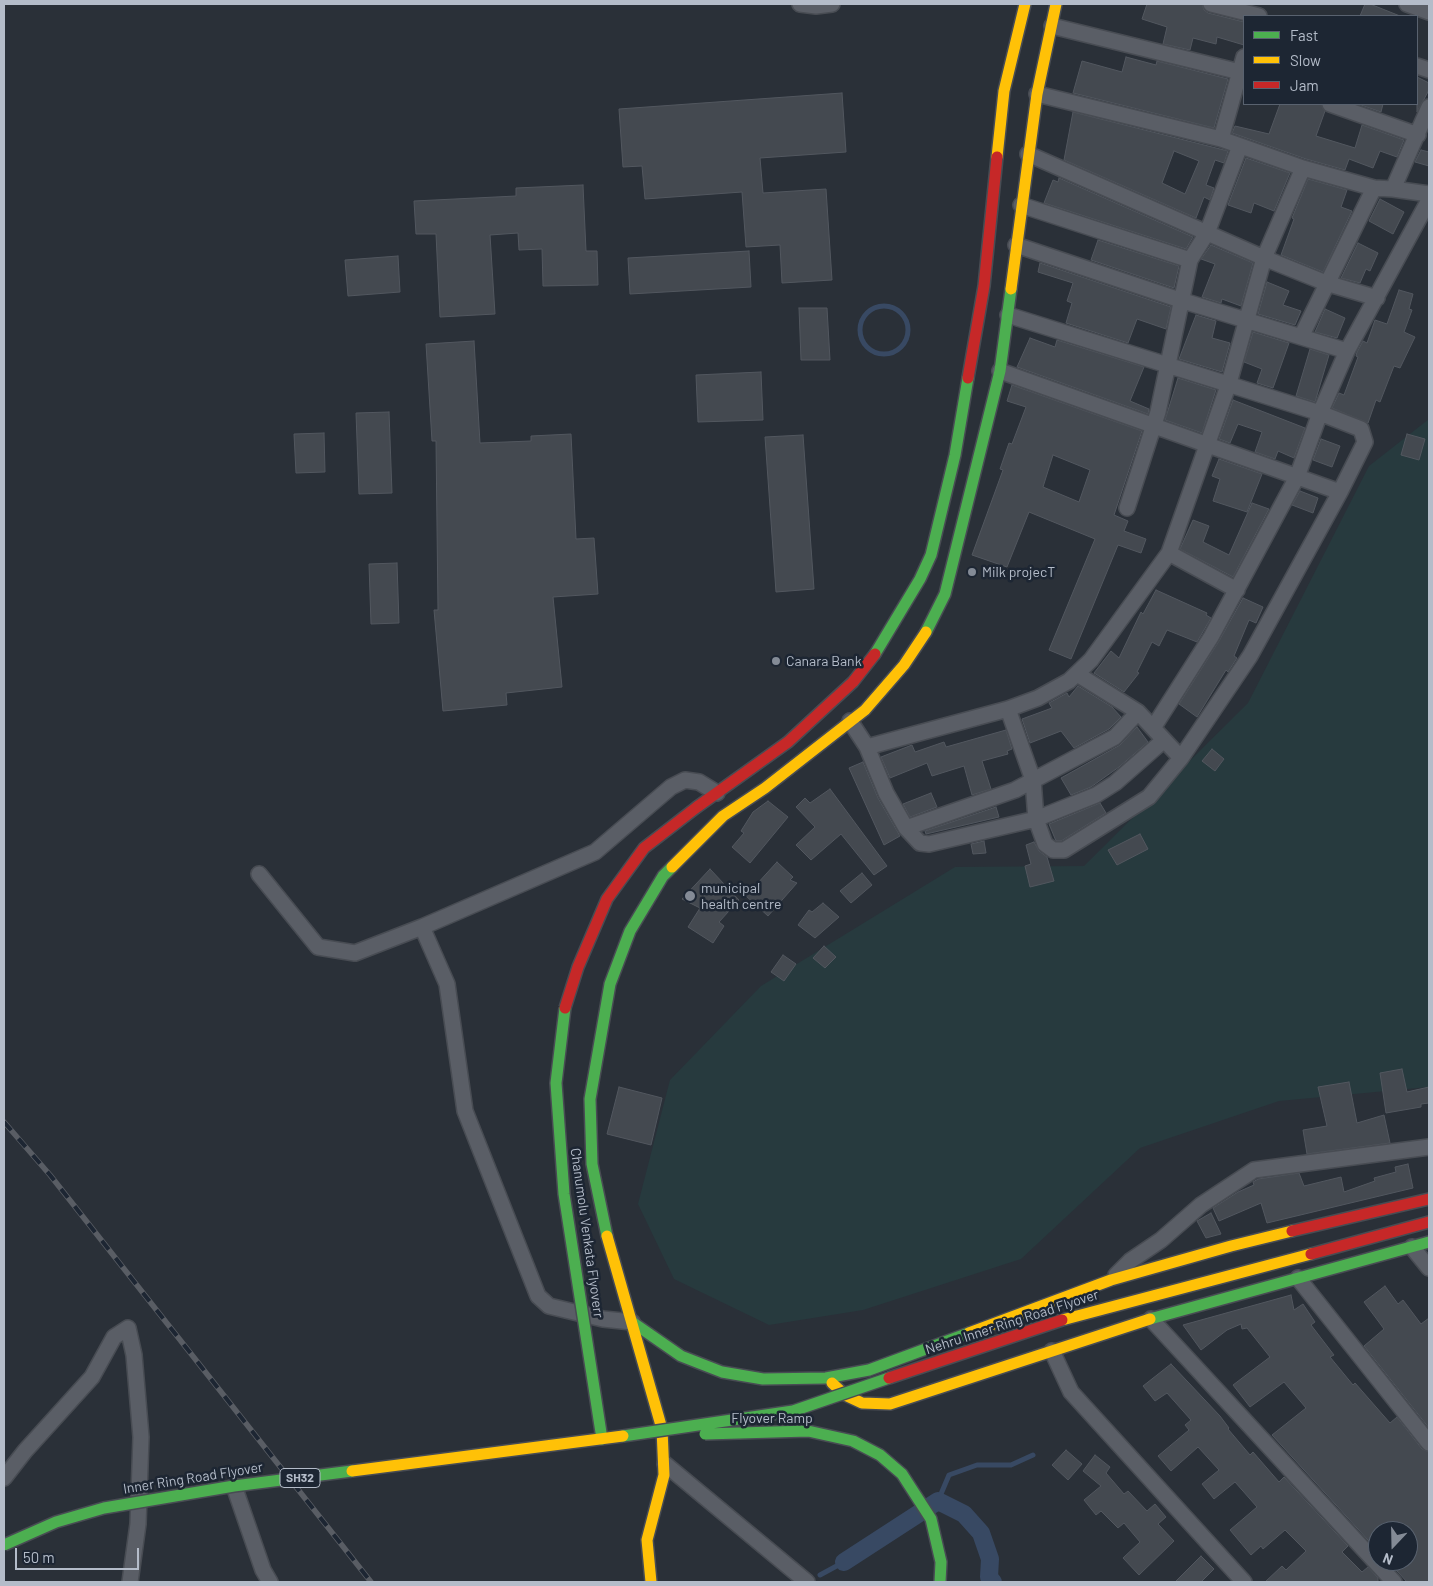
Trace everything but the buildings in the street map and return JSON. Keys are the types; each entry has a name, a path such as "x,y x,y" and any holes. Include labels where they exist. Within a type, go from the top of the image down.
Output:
{"street":[{"path":"800,4 816,6 832,4"},
{"path":"652,1582 647,1540 664,1475 662,1429 603,1221 592,1164 590,1100 610,984 630,931 664,876 723,816 765,788 865,710 904,665 932,623 945,594 1000,371 1037,94 1056,4"},
{"path":"1211,4 1257,13"},
{"path":"1407,4 1429,12"},
{"name":"Chanumolu Venkata Flyoverr","path":"607,1439 564,1194 556,1083 562,1017 578,967 607,898 644,848 697,807 788,742 858,676 868,665 920,579 931,555 955,455 984,286 1004,91 1020,5"},
{"path":"1052,26 1243,68 1221,139"},
{"path":"1037,94 1221,139 1303,168 1374,188 1429,194"},
{"path":"1333,105 1418,135"},
{"path":"1393,189 1429,108"},
{"path":"1127,508 1155,425 1190,260 1207,233 1240,146"},
{"path":"1028,154 1264,258 1326,283 1377,298"},
{"path":"867,747 1008,709 1038,698 1069,681 1091,660 1170,553 1229,383 1264,258 1303,168"},
{"path":"1301,337 1374,188"},
{"path":"1152,728 1210,637 1297,477 1320,413 1348,350 1429,200"},
{"path":"1021,205 1190,260"},
{"path":"1016,245 1180,300 1348,350"},
{"path":"1008,315 1320,413 1361,429 1365,442 1340,492 1250,656 1181,758 1149,797 1064,850 1053,850 1045,844 1036,819 1033,780 1008,709"},
{"path":"1000,371 1155,425 1206,446 1340,492"},
{"path":"1170,553 1237,590"},
{"path":"1077,674 1138,712 1181,758"},
{"path":"906,828 1015,790 1115,737 1138,712"},
{"path":"850,721 867,747 886,793 906,828 920,843 929,844 1036,819 1096,795 1115,783 1164,740"},
{"path":"259,874 318,946 355,953 422,928 595,852 671,787 685,780 700,782 717,793"},
{"path":"422,928 447,984 465,1111 538,1296 549,1306 603,1319 632,1322 681,1356 722,1372 763,1379 826,1378 870,1370 1111,1280 1231,1246 1429,1199"},
{"path":"1111,1280 1130,1261 1161,1240 1200,1205 1254,1170 1429,1147"},
{"name":"Nehru Inner Ring Road Flyover","path":"607,1439 793,1411 1062,1320 1429,1222"},
{"path":"826,1378 845,1395 862,1403 890,1404 1151,1319 1429,1242"},
{"path":"1412,1247 1429,1268"},
{"path":"1298,1278 1429,1443"},
{"path":"1151,1319 1394,1582"},
{"path":"4,1478 25,1451 92,1377 114,1337 128,1328 134,1355 141,1437 138,1524 130,1582"},
{"path":"1052,1351 1071,1392 1244,1582"},
{"name":"Flyover Ramp","path":"607,1439 800,1431 853,1441 880,1455 902,1474 918,1496 931,1519 938,1542 941,1562 940,1582"},
{"name":"Inner Ring Road Flyover","path":"4,1545 56,1522 104,1508 234,1486 607,1439"},
{"path":"665,1464 807,1582"},
{"path":"234,1486 263,1570 270,1582"}],"green space":[{"path":"1429,419 1429,1087 1279,1101 1140,1148 1021,1259 863,1310 769,1325 674,1279 638,1204 670,1080 761,986 955,867 1084,866 1248,703 1369,466"}],"waterway":[{"path":"879,306 889,306 901,313 908,325 908,330 908,335 901,347 889,354 879,354 871,350 864,343 860,335 860,325 864,317 871,310 879,306"},
{"path":"938,1501 949,1475 977,1465 1011,1465 1033,1455"},
{"path":"844,1562 938,1501 964,1514 981,1533 990,1559 989,1577 993,1582"},
{"path":"820,1575 844,1562"}],"railway":[{"path":"4,1122 50,1175 371,1582"}],"traffic: fast":[{"path":"926,632 945,594 1000,371 1011,289"},
{"path":"875,654 920,579 931,555 955,455 968,378"},
{"path":"607,1236 592,1164 590,1099 610,984 630,931 663,876 672,867"},
{"path":"565,1008 556,1083 564,1194 602,1439"},
{"path":"1150,1319 1429,1242"},
{"path":"632,1322 681,1356 722,1372 763,1379 826,1378 869,1370 969,1333"},
{"path":"623,1436 793,1411 889,1378"},
{"path":"705,1434 808,1431 853,1441 880,1455 902,1474 931,1519 941,1562 940,1582"},
{"path":"4,1545 56,1522 104,1508 234,1486 352,1471"}],"traffic: slow":[{"path":"997,157 1004,91 1025,4"},
{"path":"1011,289 1037,94 1056,4"},
{"path":"672,867 723,816 765,788 865,710 904,665 926,632"},
{"path":"969,1333 1111,1280 1292,1231"},
{"path":"607,1236 662,1429 664,1475 647,1540 651,1582"},
{"path":"1062,1320 1311,1254"},
{"path":"832,1383 845,1395 862,1403 890,1404 1150,1319"},
{"path":"352,1471 623,1436"}],"traffic: jam":[{"path":"968,378 984,286 997,157"},
{"path":"697,807 788,742 853,682 875,654"},
{"path":"565,1008 578,967 607,899 644,848 697,807"},
{"path":"1292,1231 1429,1199"},
{"path":"1311,1254 1429,1222"},
{"path":"889,1378 1062,1320"}],"place":[{"name":"Milk projecT","path":"972,572"},
{"name":"Canara Bank","path":"776,661"},
{"name":"municipal health centre","path":"690,896"}]}
